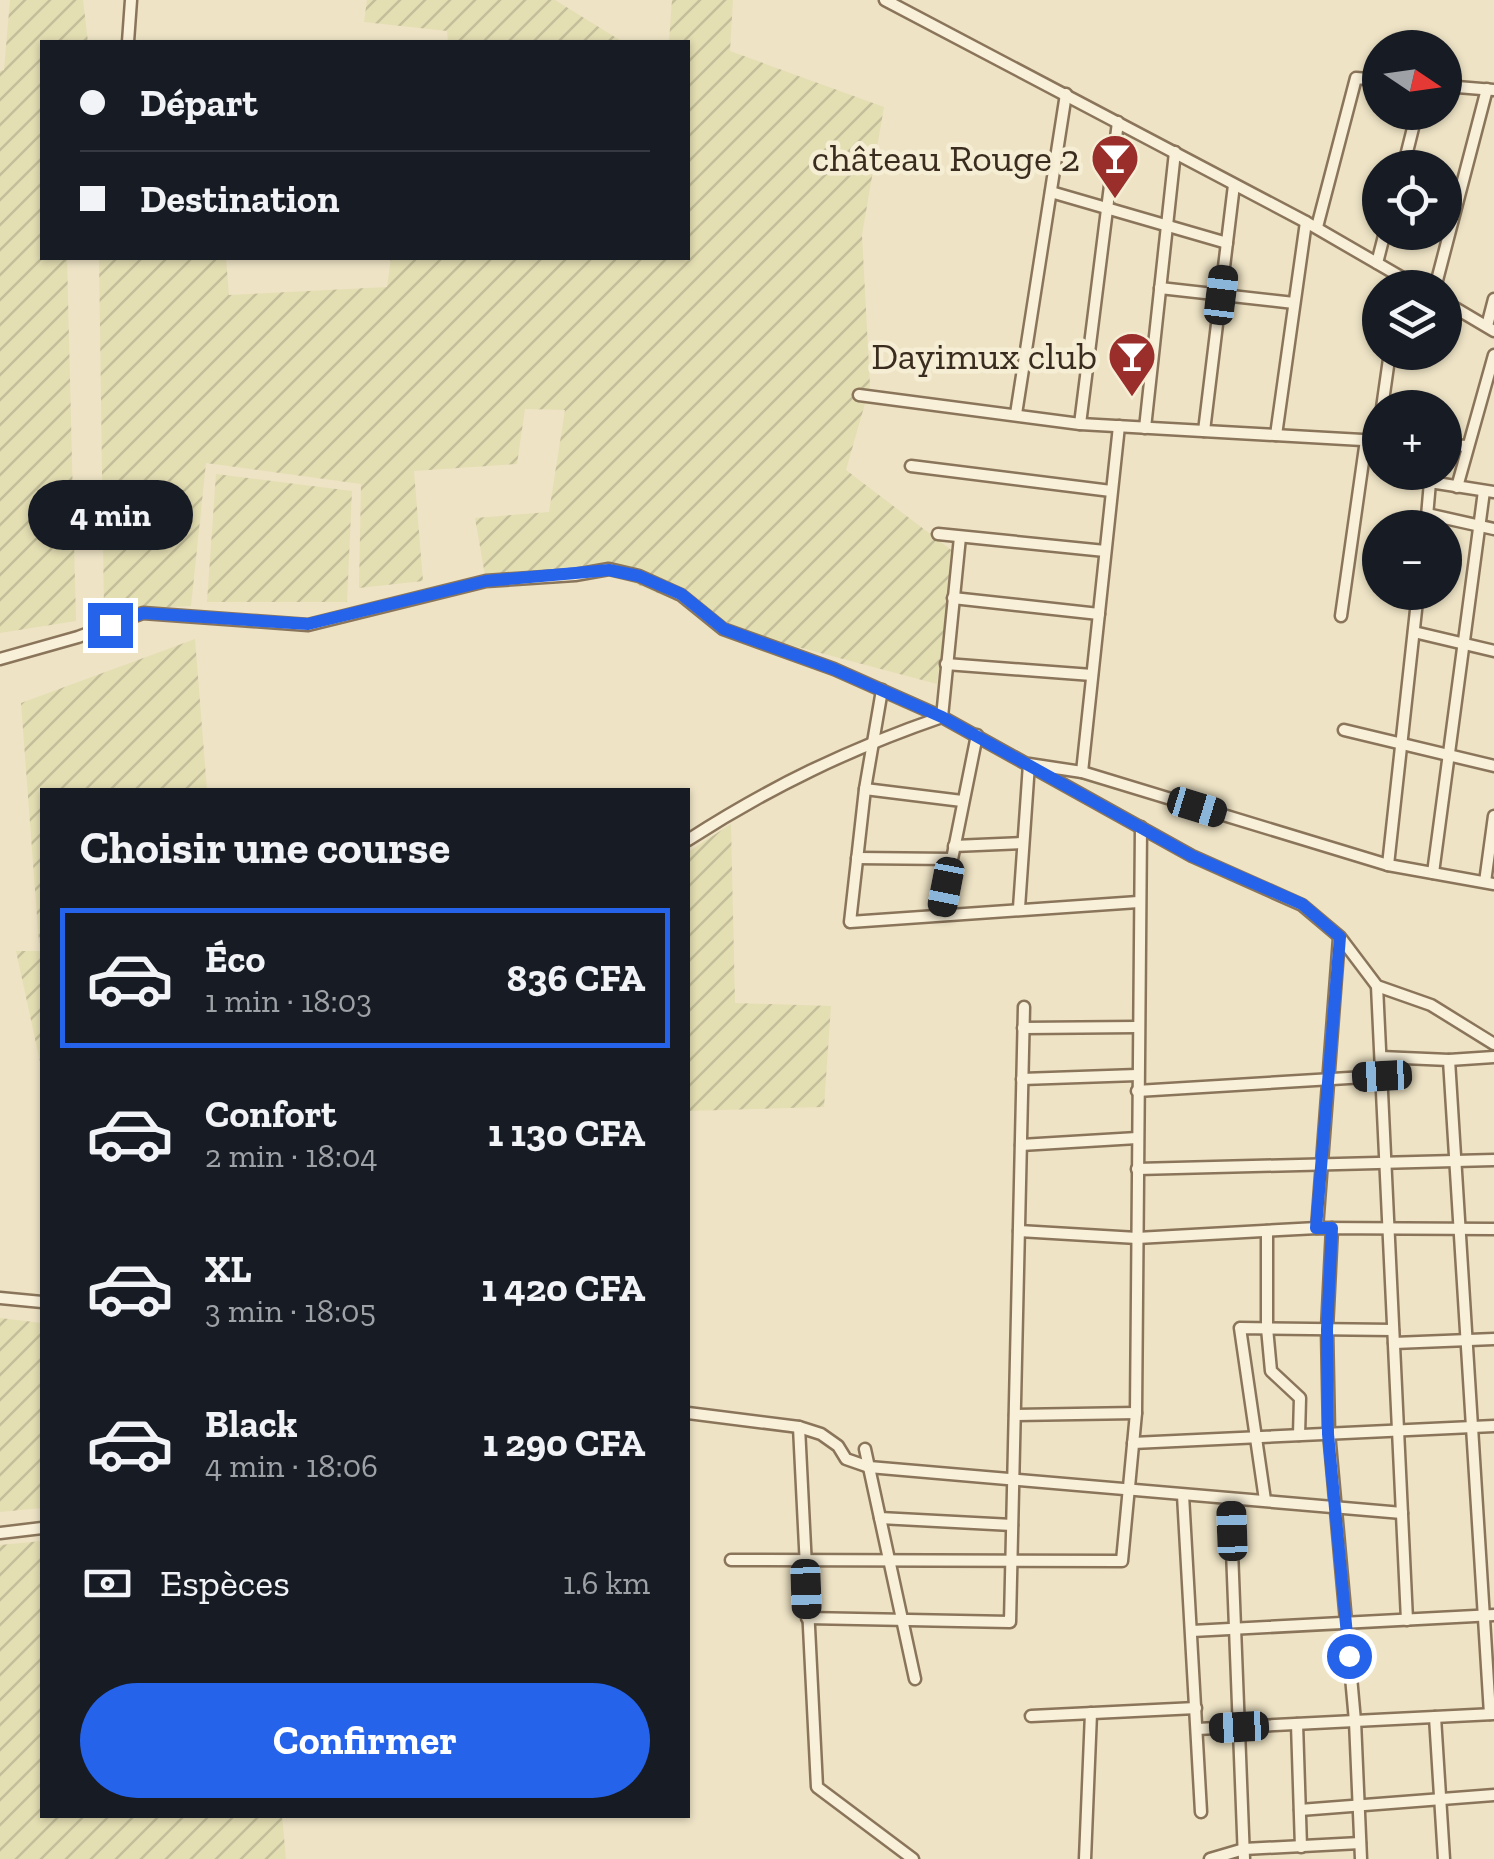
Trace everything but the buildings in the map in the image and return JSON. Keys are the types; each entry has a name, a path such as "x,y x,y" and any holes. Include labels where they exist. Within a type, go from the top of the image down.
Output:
{"street":[{"path":"128,40 131,0"},
{"path":"885,0 1311,224 1386,270"},
{"path":"1276,435 1294,304 1311,224 1356,78 1362,78"},
{"path":"1440,270 1490,90 1462,88"},
{"path":"1016,414 1066,94"},
{"path":"1080,424 1118,122"},
{"path":"1145,428 1174,152"},
{"path":"1204,431 1234,185"},
{"path":"1050,192 1227,243"},
{"path":"1378,263 1381,250"},
{"path":"1160,288 1294,304"},
{"path":"1462,312 1490,329 1494,300"},
{"path":"1462,468 1494,355"},
{"path":"859,395 1080,424 1362,440"},
{"path":"1082,772 1119,426"},
{"path":"1462,446 1468,446"},
{"path":"911,466 1112,490"},
{"path":"1433,873 1479,526 1489,492 1462,487"},
{"path":"1342,616 1365,490"},
{"path":"1462,522 1494,530"},
{"path":"938,534 1105,551"},
{"path":"942,717 960,536"},
{"path":"0,659 143,613 308,624 486,581 609,570 639,576 681,594 724,629 834,669 942,717 1192,856 1302,904 1340,937 1377,986 1431,1006 1494,1044"},
{"path":"954,598 1099,614"},
{"path":"1388,865 1416,610"},
{"path":"1414,632 1494,651"},
{"path":"946,664 1092,675"},
{"path":"882,690 865,788 850,922 1138,902"},
{"path":"690,839 814,766 942,717"},
{"path":"1344,730 1494,766"},
{"path":"941,914 977,735"},
{"path":"1029,764 1082,772 1388,865 1490,883 1494,816"},
{"path":"1018,908 1029,764"},
{"path":"865,788 962,801"},
{"path":"731,1560 1122,1561 1136,1413 1141,827"},
{"path":"954,846 1022,842"},
{"path":"857,858 951,859"},
{"path":"1316,1228 1340,937"},
{"path":"1377,986 1407,1620"},
{"path":"807,1618 1010,1622 1024,1008"},
{"path":"1023,1028 1137,1027"},
{"path":"1381,1058 1494,1057"},
{"path":"1197,1729 1492,1714 1489,1616 1471,1427 1449,1060"},
{"path":"1022,1078 1137,1075"},
{"path":"1137,1091 1382,1076"},
{"path":"1021,1145 1136,1138"},
{"path":"1136,1170 1494,1160"},
{"path":"1019,1230 1136,1238 1316,1228 1494,1229"},
{"path":"1332,1228 1327,1329 1328,1434 1355,1721 1361,1859"},
{"path":"1267,1230 1271,1370 1300,1398 1299,1435"},
{"path":"0,1298 40,1302"},
{"path":"1266,1500 1240,1328 1393,1330"},
{"path":"1394,1343 1494,1339"},
{"path":"1248,1378 1271,1370"},
{"path":"690,1413 799,1427 822,1434 838,1446 846,1459 869,1467 1402,1514"},
{"path":"1015,1415 1136,1413"},
{"path":"1133,1443 1494,1426"},
{"path":"799,1427 817,1787 913,1859"},
{"path":"865,1448 915,1679"},
{"path":"1182,1495 1201,1812"},
{"path":"1230,1499 1244,1854"},
{"path":"880,1518 1012,1525"},
{"path":"0,1533 40,1528"},
{"path":"1192,1630 1489,1616"},
{"path":"1032,1716 1196,1708"},
{"path":"1085,1859 1091,1713"},
{"path":"1436,1717 1444,1859"},
{"path":"1296,1724 1301,1848"},
{"path":"1300,1810 1494,1795"},
{"path":"1210,1859 1360,1843"}],"shaded area":[{"path":"10,0 83,0 88,40 40,40 40,260 67,260 76,621 0,633 0,71 4,70"},
{"path":"367,0 555,0 620,40 448,40 447,31 364,22"},
{"path":"672,0 733,0 730,51 884,107 862,235 870,386 846,470 954,552 937,684 764,638 591,565 486,581 475,518 549,512 565,410 525,409 517,464 414,471 423,581 359,588 361,484 206,463 191,606 104,611 99,260 226,260 229,295 387,287 391,260 690,260 690,40 669,40"},
{"path":"216,474 352,491 347,602 207,602"},
{"path":"195,639 207,788 40,788 40,943 39,943 21,703"},
{"path":"731,824 735,1003 831,1006 824,1107 690,1111 690,851"},
{"path":"16,951 40,951 40,1062"},
{"path":"0,1318 40,1323 40,1508 0,1512"},
{"path":"40,1541 40,1818 282,1818 286,1859 0,1859 0,1545"}],"place":[{"name":"château Rouge 2","path":"1115,200"},
{"name":"Dayimux club","path":"1132,398"}],"route":[{"path":"110,625 143,613 308,624 486,581 609,570 639,576 681,594 724,629 834,669 942,717 1192,856 1302,904 1340,937 1316,1228 1332,1228 1327,1329 1328,1434 1349,1656"}]}
